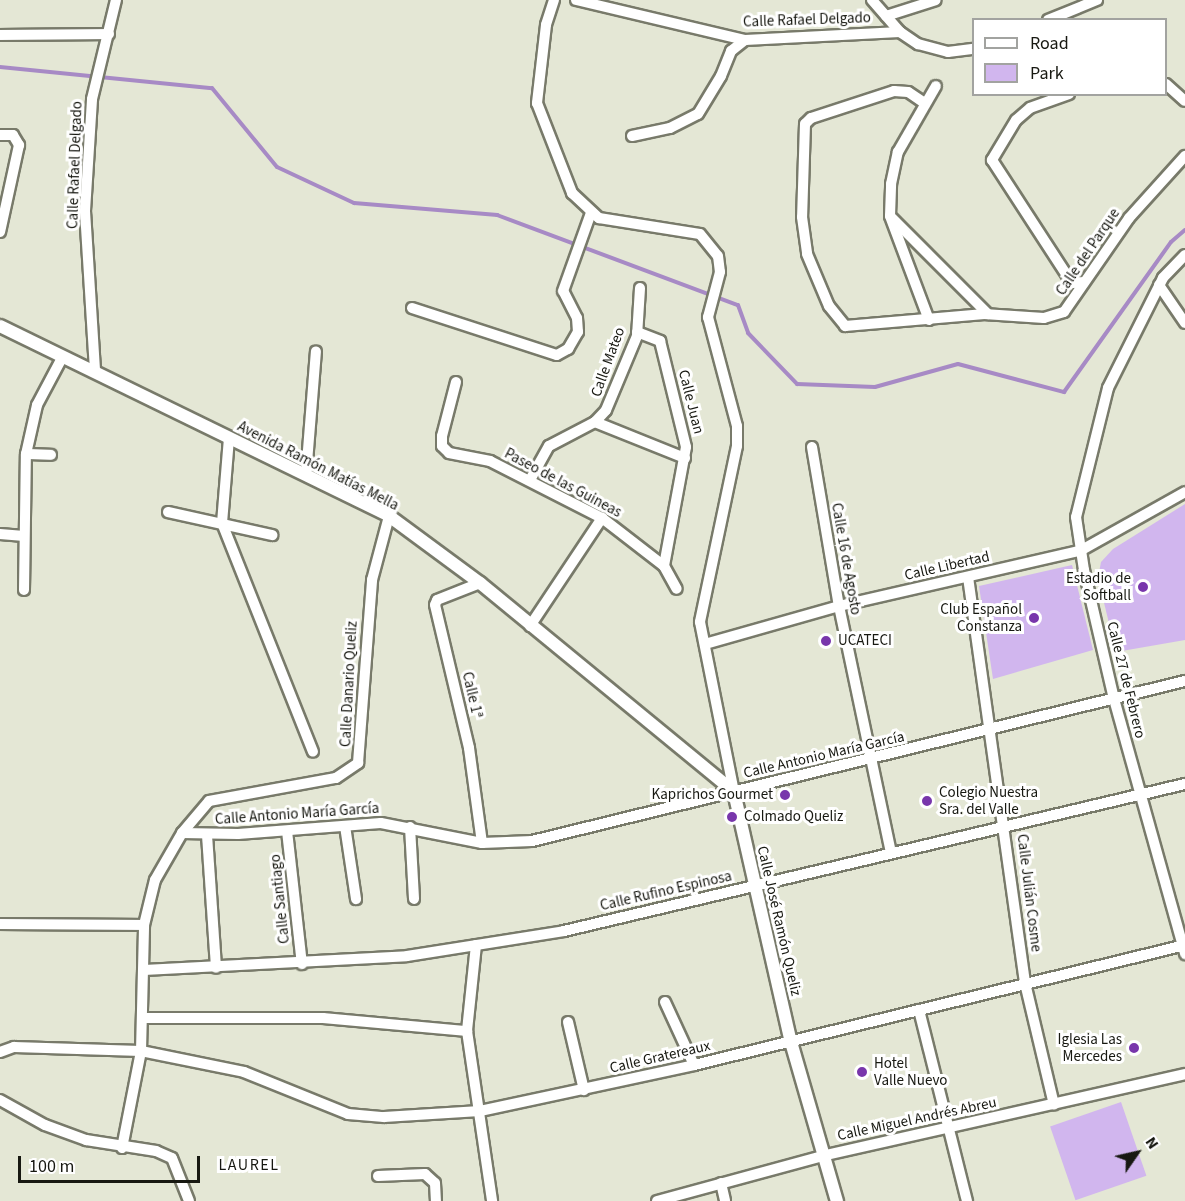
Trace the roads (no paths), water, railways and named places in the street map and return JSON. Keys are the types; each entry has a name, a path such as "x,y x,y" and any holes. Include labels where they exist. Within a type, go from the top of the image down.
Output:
{"street":[{"name":"Calle Rafael Delgado","path":"95,370 85,212 92,99 116,0"},
{"path":"554,0 546,24 537,103 572,193 599,218 700,234 718,256 720,272 708,317 737,426 738,446 700,622 705,644"},
{"name":"Calle Rafael Delgado","path":"576,0 745,40 900,32"},
{"path":"872,0 900,32 918,44 948,52 972,49"},
{"path":"886,16 936,0"},
{"path":"1053,18 1097,0"},
{"path":"0,34 109,34"},
{"path":"632,136 670,128 698,114 721,76 731,51 745,40"},
{"path":"1167,85 1185,102"},
{"path":"929,320 890,216 891,184 898,152 923,102 936,86"},
{"name":"Calle del Parque","path":"923,102 908,92 894,91 811,118 805,124 802,217 807,254 830,306 841,323 850,327 988,314 1053,317 1072,306 1084,282 1129,218 1185,156"},
{"path":"1063,96 1030,108 1016,120 992,160 1072,283 1084,282"},
{"path":"0,135 13,135 19,145 0,232"},
{"path":"412,308 557,356 568,349 578,332 577,318 563,291 591,213"},
{"path":"890,216 988,314"},
{"name":"Calle 27 de Febrero","path":"1185,255 1159,285 1108,388 1077,505 1080,551 1114,699 1185,948"},
{"path":"1159,285 1185,323"},
{"name":"Calle Mateo","path":"530,480 549,446 595,422 614,396 638,332 640,288"},
{"name":"Avenida Ramón Matías Mella","path":"0,326 95,370 389,516 480,582 530,626 734,792"},
{"name":"Calle Juan","path":"638,332 660,341 684,436 685,458 664,566"},
{"path":"306,475 316,351"},
{"path":"24,590 26,454 37,405 63,356"},
{"name":"Paseo de las Guineas","path":"456,382 442,446 449,453 490,461 602,518 664,566 677,589"},
{"path":"595,422 685,458"},
{"path":"229,438 222,523 313,752"},
{"name":"Calle 16 de Agosto","path":"812,447 839,606 891,853"},
{"path":"26,454 51,455"},
{"name":"Calle Libertad","path":"705,644 839,606 1080,551 1185,492"},
{"path":"168,512 272,535"},
{"name":"Calle Danario Queliz","path":"122,1148 141,1051 144,925 156,880 182,833 209,801 336,778 357,763 372,580 389,516"},
{"path":"530,626 602,518"},
{"path":"0,534 24,536"},
{"name":"Calle Julián Cosme","path":"968,577 1005,825 1025,983 1054,1105"},
{"name":"Calle 1ª","path":"480,582 437,600 435,605 469,748 482,843"},
{"name":"Calle José Ramón Queliz","path":"705,644 734,792 791,1042 826,1155 837,1201"},
{"name":"Calle Antonio María García","path":"182,833 207,835 287,831 381,823 482,843 532,841 991,731 1185,681"},
{"name":"Calle Rufino Espinosa","path":"144,970 302,964 407,956 564,931 1185,784"},
{"path":"345,826 356,899"},
{"path":"410,827 414,899"},
{"name":"Calle Santiago","path":"287,831 302,964"},
{"path":"207,835 216,968"},
{"path":"0,924 144,925"},
{"path":"476,945 467,1031 492,1201"},
{"name":"Calle Gratereaux","path":"0,1052 14,1047 141,1051 244,1072 348,1114 384,1117 480,1111 694,1065 1025,983 1185,948"},
{"path":"665,1002 694,1065"},
{"path":"920,1010 967,1201"},
{"path":"142,1018 323,1018 467,1031"},
{"path":"568,1022 584,1090"},
{"name":"Calle Miguel Andrés Abreu","path":"657,1201 826,1155 1185,1074"},
{"path":"0,1100 45,1125 86,1140 122,1148 156,1151 172,1158 189,1201"},
{"path":"378,1176 425,1174 435,1183 436,1201"},
{"path":"721,1183 725,1201"}],"waterway":[{"path":"0,67 212,88 277,167 354,203 497,215 738,305 748,333 797,384 875,387 958,364 1064,392 1171,242 1185,230"}],"place":[{"name":"Estadio de Softball","path":"1143,587"},
{"name":"Club Español Constanza","path":"1034,618"},
{"name":"UCATECI","path":"826,641"},
{"name":"Kaprichos Gourmet","path":"785,795"},
{"name":"Colegio Nuestra Sra. del Valle","path":"927,801"},
{"name":"Colmado Queliz","path":"732,817"},
{"name":"Iglesia Las Mercedes","path":"1134,1048"},
{"name":"Hotel Valle Nuevo","path":"862,1072"}],"district":[{"name":"LAUREL","path":"249,1165"}]}
